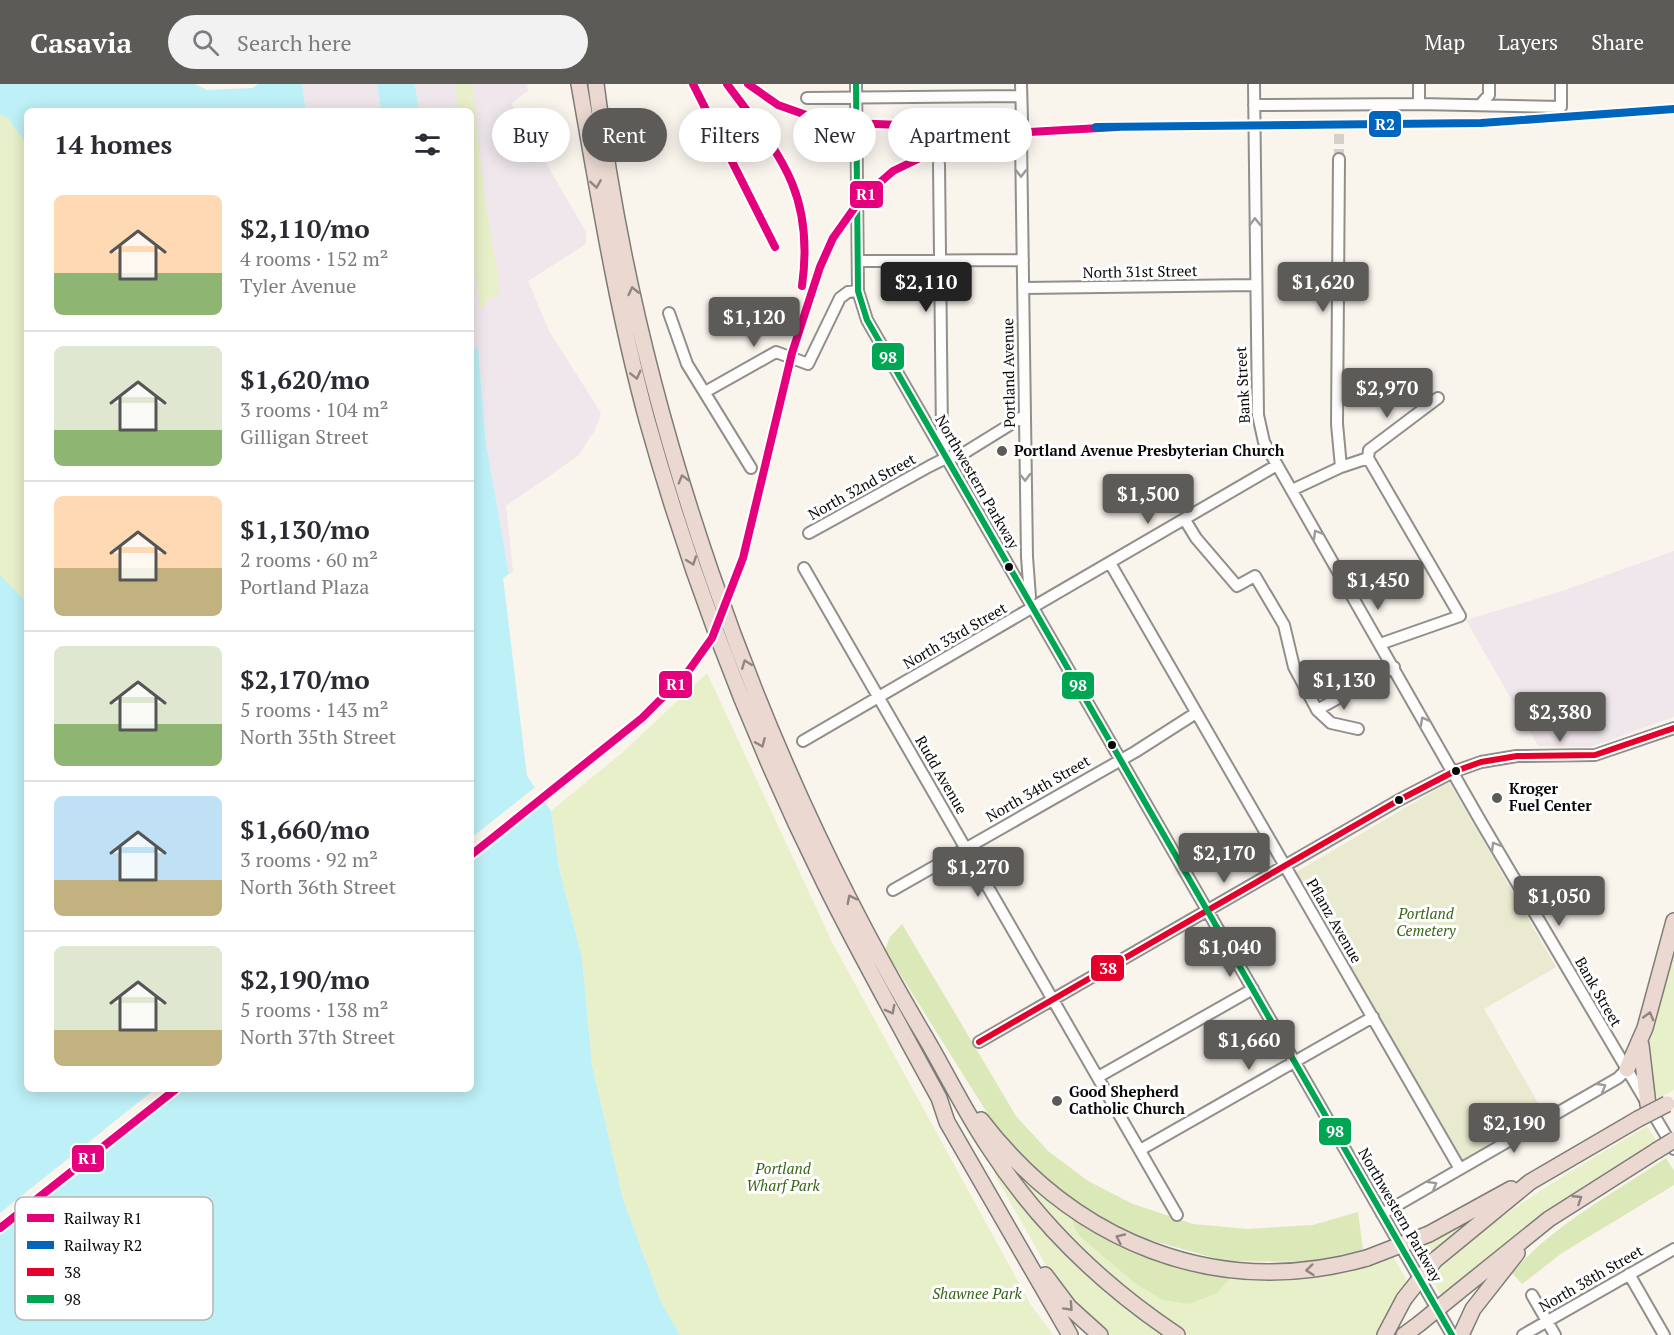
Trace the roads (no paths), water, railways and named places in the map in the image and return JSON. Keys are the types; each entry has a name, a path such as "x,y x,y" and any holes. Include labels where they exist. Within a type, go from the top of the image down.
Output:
{"highway":[{"path":"579,84 591,104 639,316 667,425 703,545 740,647 788,768 909,1043 939,1098 947,1122 1070,1335"},
{"path":"591,104 596,84"},
{"path":"1627,1069 1642,1038 1674,921"},
{"path":"870,955 953,1084 987,1146 1048,1225 1104,1280 1177,1335"},
{"path":"1642,1038 1642,1065 1648,1104"},
{"path":"909,1043 1036,1216 1084,1267 1124,1301 1171,1335"},
{"path":"953,1084 1005,1150 1038,1183 1079,1215 1136,1245 1200,1265 1253,1272 1314,1269 1367,1258 1429,1234 1520,1184 1530,1182"},
{"path":"939,1098 951,1111 1050,1284 1069,1307 1100,1335"},
{"path":"1384,1335 1404,1299 1435,1260 1530,1182 1670,1102"},
{"path":"1404,1335 1578,1199 1674,1140"},
{"path":"1459,1333 1488,1288 1531,1234"}],"street":[{"name":"Northwestern Parkway","path":"856,84 858,291 872,331 1382,1214 1459,1333"},
{"path":"938,84 938,97"},
{"path":"1021,84 1022,108"},
{"name":"Bank Street","path":"1254,84 1258,415 1264,442 1453,772 1674,1149"},
{"path":"1419,84 1419,104"},
{"path":"1481,104 1489,95 1489,84"},
{"path":"1254,105 1481,104 1561,107 1561,84"},
{"path":"807,98 1021,96"},
{"path":"1339,105 1339,116"},
{"path":"1339,159 1337,424 1341,467"},
{"name":"Portland Avenue","path":"1021,162 1027,577 1032,607"},
{"path":"939,165 942,435 946,458"},
{"path":"858,261 1023,260"},
{"name":"North 31st Street","path":"1024,288 1256,285"},
{"path":"705,392 776,352 808,363 840,297 848,292 858,291"},
{"path":"669,313 687,364 750,468"},
{"path":"1380,644 1460,616 1368,458 1369,450 1438,398"},
{"name":"North 32nd Street","path":"809,533 946,458 961,455 1024,416"},
{"path":"1292,490 1341,467 1368,458"},
{"name":"North 33rd Street","path":"803,741 1277,465"},
{"path":"1185,520 1202,547 1237,586 1255,576 1284,625 1294,667 1317,711 1327,721 1358,729"},
{"name":"Pflanz Avenue","path":"1110,563 1461,1169"},
{"name":"Rudd Avenue","path":"804,568 1177,1215"},
{"path":"1317,711 1394,667"},
{"name":"North 34th Street","path":"893,890 1120,760 1196,713"},
{"path":"980,1042 1284,866 1453,772 1495,758 1595,755 1674,728"},
{"path":"1098,1077 1253,989"},
{"path":"1140,1150 1373,1017"},
{"path":"1382,1214 1618,1078 1627,1069"},
{"name":"North 38th Street","path":"1523,1335 1674,1249"},
{"path":"1629,1274 1664,1335"},
{"path":"1532,1295 1555,1335"}],"water":[{"path":"0,84 195,84 207,90 253,88 258,84 302,84 306,108 24,108 24,141 8,118 0,114"},
{"path":"377,84 415,84 419,108 381,108"},
{"path":"478,347 486,443 509,574 503,578 527,776 551,811 559,868 582,958 592,1065 623,1199 661,1302 680,1335 0,1335 0,575 24,600 24,1092 474,1092 474,348"}],"tunnel":[{"path":"1339,116 1339,159"}],"rail line":[{"name":"R1","path":"693,84 775,247"},
{"name":"R1","path":"727,84 777,154 798,199 805,253 802,286"},
{"name":"R1","path":"748,84 778,105 826,122 888,124"},
{"name":"R2","path":"1096,127 1481,123 1674,109"},
{"name":"R1","path":"474,853 642,718 687,673 712,638 743,558 792,353 820,267 833,238 860,200 893,171 945,146 1011,133 1117,127"},
{"name":"R1","path":"39,1197 172,1092"},
{"name":"R1","path":"0,1228 15,1216"}],"place":[{"name":"Portland Avenue Presbyterian Church","path":"1002,451"},
{"name":"Kroger Fuel Center","path":"1497,798"},
{"name":"Good Shepherd Catholic Church","path":"1057,1101"}],"park label":[{"name":"Portland Cemetery","path":"1426,922"},
{"name":"Portland Wharf Park","path":"783,1178"},
{"name":"Shawnee Park","path":"977,1294"}]}
